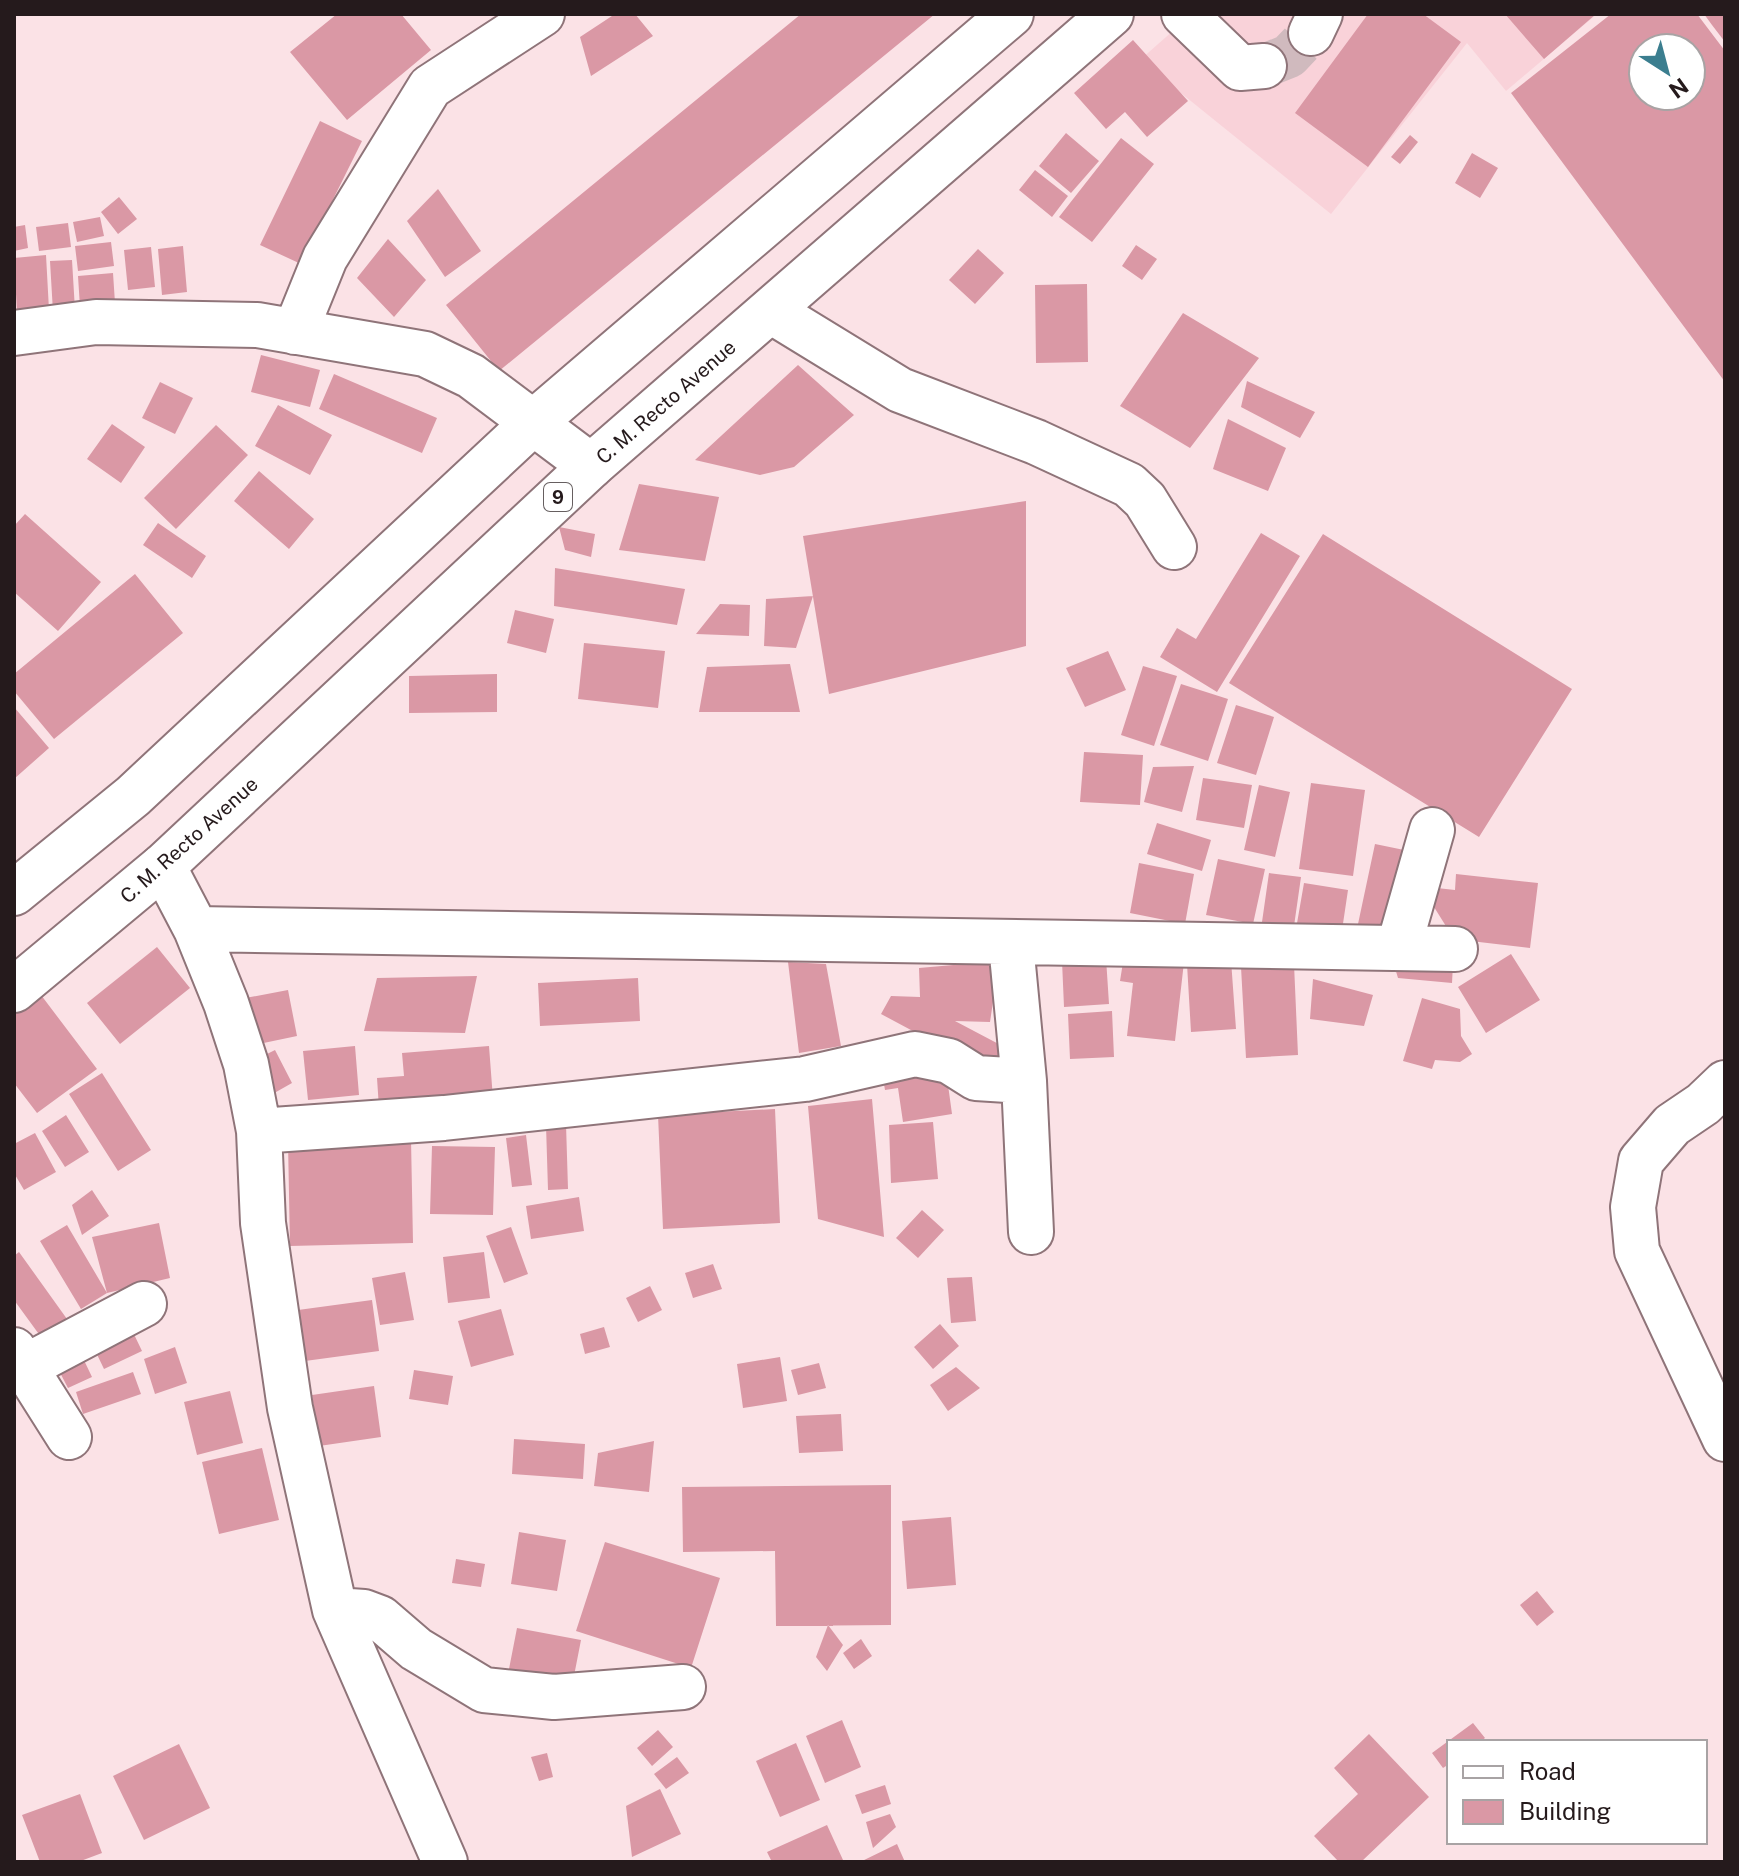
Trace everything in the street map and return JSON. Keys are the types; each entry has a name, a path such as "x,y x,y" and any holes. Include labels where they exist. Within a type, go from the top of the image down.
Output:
{"main road":[{"path":"295,332 332,246 430,87 542,14"},
{"path":"14,893 133,796 534,422 1011,14"},
{"name":"C. M. Recto Avenue","path":"14,990 163,866 591,466 1111,14"},
{"path":"1184,14 1240,68 1264,66"},
{"path":"771,311 900,390 1036,442 1129,485 1145,500 1174,547"},
{"path":"14,333 109,322 257,325 439,359 471,376 591,466"},
{"path":"1399,946 1432,830"},
{"path":"163,866 196,929 226,1003 246,1064 259,1131 263,1223 290,1408 335,1610 445,1862"},
{"path":"196,929 1455,949"},
{"path":"1011,944 1024,1081 1031,1232"},
{"path":"259,1131 444,1118 805,1079 915,1054 949,1061 976,1078 1024,1081"},
{"path":"1725,1083 1703,1104 1672,1125 1641,1161 1633,1207 1637,1251 1725,1439"},
{"path":"69,1437 20,1359 144,1304"},
{"path":"335,1610 364,1612 380,1618 416,1649 484,1690 554,1697 683,1687"}],"shaded area":[{"path":"1192,14 1597,14 1506,91 1467,43 1331,214 1140,60"}],"building":[{"path":"337,14 401,14 431,50 347,120 290,52"},
{"path":"615,14 635,14 653,36 591,76 580,37"},
{"path":"801,14 935,14 499,371 446,305"},
{"path":"1368,14 1423,14 1461,42 1368,167 1295,113"},
{"path":"1505,14 1596,14 1544,59"},
{"path":"1611,14 1697,14 1725,51 1725,382 1511,93"},
{"path":"1704,14 1725,14 1725,42 1712,25"},
{"path":"1133,40 1188,101 1147,137 1125,112 1106,129 1074,93"},
{"path":"320,121 362,141 301,264 260,245"},
{"path":"1066,133 1099,161 1071,193 1039,166"},
{"path":"1410,135 1418,142 1400,164 1391,157"},
{"path":"1121,138 1154,164 1092,242 1059,217"},
{"path":"1472,153 1498,168 1480,198 1455,183"},
{"path":"1035,170 1068,196 1052,217 1019,190"},
{"path":"438,189 481,251 445,277 407,221"},
{"path":"119,197 137,219 118,234 101,212"},
{"path":"100,217 104,236 77,242 73,222"},
{"path":"68,223 71,247 39,251 36,227"},
{"path":"25,225 28,248 14,251 14,227"},
{"path":"388,239 426,280 394,317 357,278"},
{"path":"111,242 114,266 78,271 75,246"},
{"path":"1136,245 1157,259 1142,280 1122,266"},
{"path":"183,246 187,292 162,295 158,249"},
{"path":"151,247 155,287 128,290 124,250"},
{"path":"978,249 1004,273 975,304 949,280"},
{"path":"46,255 49,310 17,312 14,258"},
{"path":"72,260 75,310 53,312 50,261"},
{"path":"113,273 115,303 80,307 78,276"},
{"path":"1087,284 1088,362 1036,363 1035,285"},
{"path":"1183,313 1259,358 1190,448 1120,406"},
{"path":"261,355 320,370 310,407 251,392"},
{"path":"798,365 854,415 794,467 760,475 695,460"},
{"path":"334,374 437,418 422,453 319,409"},
{"path":"1247,381 1315,412 1300,438 1241,407"},
{"path":"160,382 193,398 175,434 142,418"},
{"path":"278,405 332,435 310,475 255,446"},
{"path":"1228,419 1286,448 1268,491 1213,469"},
{"path":"112,424 145,447 121,483 87,459"},
{"path":"216,425 248,455 176,529 144,498"},
{"path":"259,471 314,519 289,549 234,501"},
{"path":"639,484 719,497 705,561 619,550"},
{"path":"1026,501 1026,646 829,694 803,536"},
{"path":"25,514 101,582 58,631 14,592 14,526"},
{"path":"158,523 206,556 192,578 143,545"},
{"path":"559,527 595,534 591,557 565,550"},
{"path":"1261,533 1300,556 1217,692 1160,657 1177,628 1196,639"},
{"path":"1323,534 1572,689 1479,837 1229,683"},
{"path":"555,568 685,589 677,625 554,606"},
{"path":"135,574 183,633 54,739 14,691 14,674"},
{"path":"813,596 796,648 764,646 766,599"},
{"path":"720,604 750,605 749,636 696,634"},
{"path":"515,610 554,619 546,653 507,643"},
{"path":"584,643 665,651 658,708 578,699"},
{"path":"1108,651 1126,690 1085,707 1066,668"},
{"path":"790,664 800,712 699,712 707,667"},
{"path":"1143,666 1177,676 1154,746 1121,735"},
{"path":"497,674 497,712 409,713 409,676"},
{"path":"1181,684 1228,699 1208,761 1160,745"},
{"path":"1236,705 1274,717 1256,775 1217,763"},
{"path":"14,707 49,748 14,779"},
{"path":"1084,752 1143,755 1140,805 1080,802"},
{"path":"1194,766 1182,812 1144,802 1153,767"},
{"path":"1203,778 1252,785 1244,828 1196,820"},
{"path":"1311,783 1365,790 1353,876 1299,869"},
{"path":"1259,785 1290,792 1275,857 1244,850"},
{"path":"1157,823 1211,840 1202,871 1147,854"},
{"path":"1375,844 1409,851 1391,932 1358,924"},
{"path":"1218,859 1265,869 1253,924 1206,915"},
{"path":"1139,863 1194,874 1185,924 1130,913"},
{"path":"1269,873 1301,877 1293,933 1261,929"},
{"path":"1456,874 1538,883 1530,948 1462,940 1449,931 1429,899 1437,888 1455,890"},
{"path":"1304,883 1348,890 1341,937 1296,929"},
{"path":"157,947 190,988 120,1044 87,1003"},
{"path":"1511,954 1540,1000 1486,1033 1458,987"},
{"path":"1124,956 1184,962 1175,1041 1127,1036 1133,983 1120,981"},
{"path":"1106,958 1109,1004 1064,1007 1062,961"},
{"path":"1392,958 1453,964 1452,983 1398,978"},
{"path":"1231,960 1236,1029 1191,1032 1187,964"},
{"path":"999,961 990,1022 955,1021 1010,1050 997,1076 881,1014 891,996 920,997 919,968"},
{"path":"788,962 826,964 841,1046 799,1053"},
{"path":"1294,964 1298,1055 1246,1058 1241,967"},
{"path":"477,976 465,1033 364,1031 377,978"},
{"path":"638,978 640,1021 540,1026 538,983"},
{"path":"1313,979 1373,995 1364,1026 1310,1019"},
{"path":"288,990 297,1036 249,1046 240,999"},
{"path":"41,995 97,1069 37,1113 14,1083 14,1015"},
{"path":"1422,998 1460,1009 1461,1036 1472,1054 1460,1062 1435,1060 1432,1069 1403,1061"},
{"path":"1112,1011 1114,1057 1070,1059 1068,1014"},
{"path":"355,1046 359,1095 308,1100 303,1051"},
{"path":"489,1046 493,1099 379,1108 377,1078 404,1076 402,1053"},
{"path":"275,1050 292,1083 269,1096 251,1062"},
{"path":"945,1063 952,1114 903,1122 898,1088 885,1090 882,1073"},
{"path":"102,1073 151,1150 118,1171 69,1094"},
{"path":"872,1099 884,1237 818,1219 808,1106"},
{"path":"775,1109 780,1223 663,1229 658,1115"},
{"path":"66,1115 89,1152 65,1167 42,1131"},
{"path":"933,1122 938,1179 891,1183 889,1125"},
{"path":"566,1124 568,1189 548,1190 546,1125"},
{"path":"35,1133 56,1172 24,1190 14,1173 14,1144"},
{"path":"526,1135 532,1185 512,1187 506,1138"},
{"path":"411,1139 413,1243 290,1246 288,1142"},
{"path":"432,1146 495,1147 493,1215 430,1214"},
{"path":"92,1190 109,1216 82,1235 72,1205"},
{"path":"579,1197 584,1231 531,1239 526,1206"},
{"path":"922,1210 944,1230 918,1258 896,1238"},
{"path":"159,1223 170,1278 107,1293 92,1237"},
{"path":"67,1225 107,1293 81,1309 40,1241"},
{"path":"511,1227 528,1274 504,1283 486,1236"},
{"path":"19,1252 67,1319 41,1337 14,1300 14,1256"},
{"path":"484,1252 490,1298 448,1303 443,1257"},
{"path":"713,1264 722,1289 693,1298 685,1273"},
{"path":"405,1272 414,1320 380,1325 372,1278"},
{"path":"972,1277 976,1321 951,1323 947,1278"},
{"path":"650,1286 662,1310 638,1322 626,1298"},
{"path":"372,1300 379,1351 305,1361 298,1310"},
{"path":"501,1309 514,1355 471,1367 458,1321"},
{"path":"940,1324 959,1346 933,1369 914,1347"},
{"path":"130,1326 142,1351 104,1369 92,1344"},
{"path":"604,1327 610,1347 585,1354 580,1334"},
{"path":"175,1347 187,1383 155,1394 144,1359"},
{"path":"81,1354 92,1377 68,1388 56,1365"},
{"path":"780,1357 787,1401 743,1408 737,1364"},
{"path":"819,1363 826,1388 798,1395 791,1370"},
{"path":"956,1367 980,1388 948,1411 930,1385"},
{"path":"414,1370 453,1376 448,1405 409,1399"},
{"path":"133,1372 141,1394 83,1414 76,1392"},
{"path":"374,1386 381,1437 319,1446 312,1395"},
{"path":"230,1391 243,1443 197,1455 184,1402"},
{"path":"841,1414 843,1451 799,1453 796,1416"},
{"path":"514,1439 585,1444 583,1479 512,1474"},
{"path":"654,1441 649,1492 594,1486 598,1453"},
{"path":"262,1448 279,1520 219,1534 202,1462"},
{"path":"891,1485 891,1625 776,1626 775,1551 683,1552 682,1487"},
{"path":"951,1517 956,1585 907,1589 902,1521"},
{"path":"519,1532 566,1540 557,1591 511,1584"},
{"path":"605,1542 720,1578 691,1668 576,1631"},
{"path":"456,1559 485,1564 481,1587 452,1583"},
{"path":"1537,1591 1554,1612 1537,1626 1520,1605"},
{"path":"828,1625 843,1645 827,1671 816,1657"},
{"path":"517,1628 581,1640 573,1681 509,1669"},
{"path":"861,1639 872,1656 854,1669 843,1653"},
{"path":"842,1720 861,1767 825,1783 806,1736"},
{"path":"1473,1723 1485,1738 1482,1740 1450,1740"},
{"path":"658,1730 673,1747 652,1766 637,1748"},
{"path":"1369,1734 1429,1797 1361,1862 1339,1862 1314,1836 1358,1794 1334,1768"},
{"path":"1447,1742 1447,1765 1443,1768 1432,1753"},
{"path":"796,1743 820,1800 780,1817 756,1761"},
{"path":"179,1744 210,1808 144,1840 113,1776"},
{"path":"547,1753 553,1777 539,1781 531,1757"},
{"path":"677,1757 689,1773 666,1789 654,1774"},
{"path":"885,1785 891,1804 862,1814 855,1795"},
{"path":"660,1789 681,1834 632,1857 626,1806"},
{"path":"80,1794 102,1853 78,1862 40,1862 22,1815"},
{"path":"890,1814 896,1827 873,1848 866,1822"},
{"path":"827,1825 843,1860 772,1862 767,1852"},
{"path":"897,1844 905,1862 860,1862"}],"tunnel":[{"path":"1264,66 1289,56 1311,33"}]}
